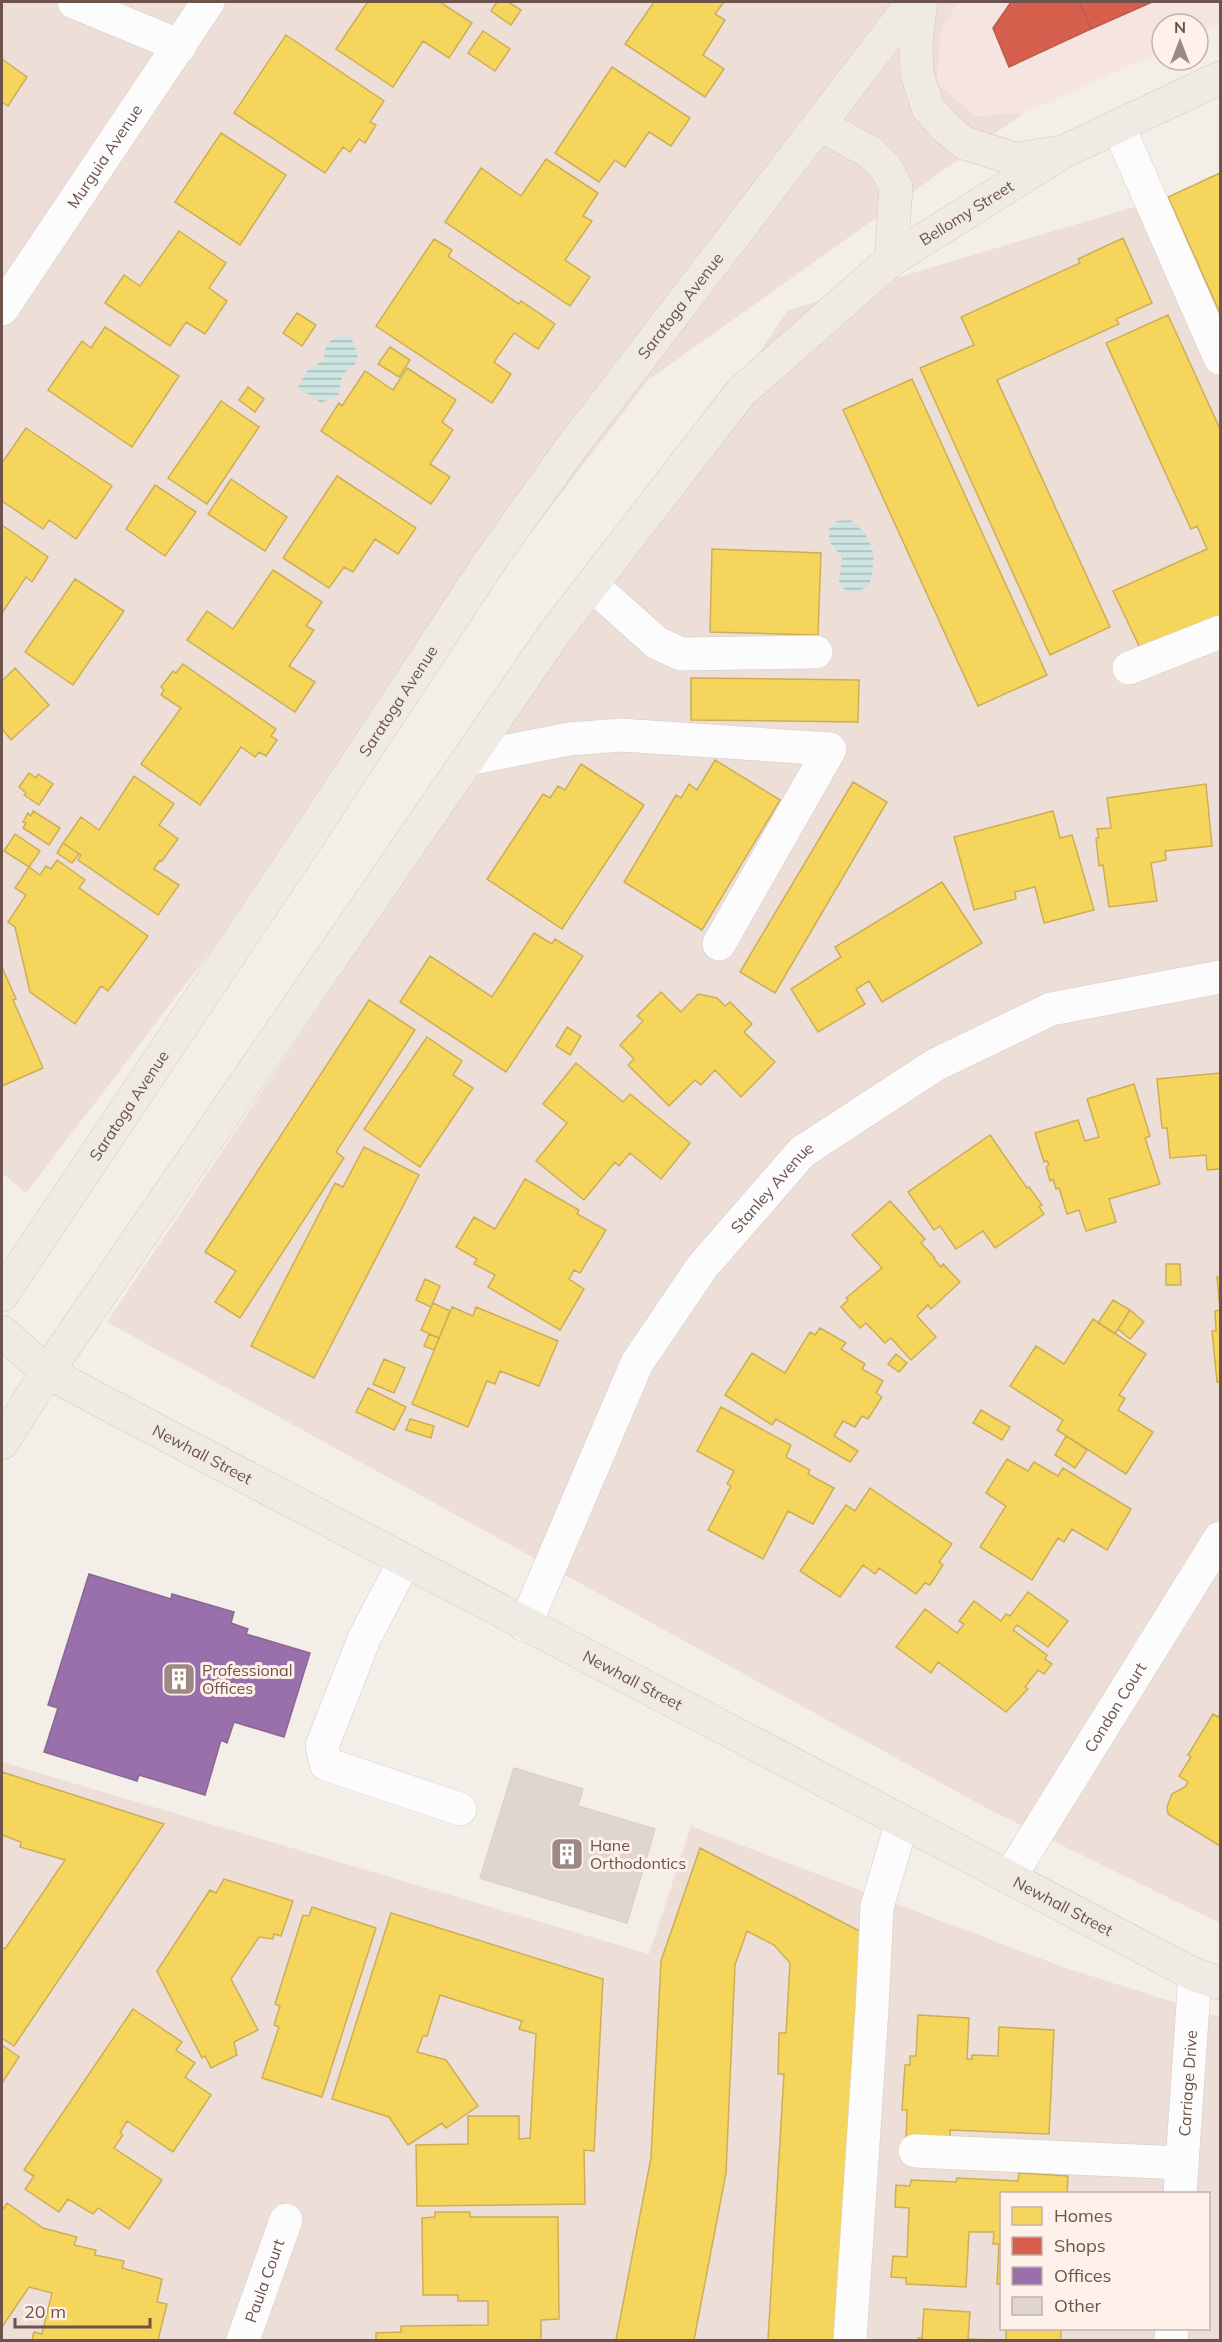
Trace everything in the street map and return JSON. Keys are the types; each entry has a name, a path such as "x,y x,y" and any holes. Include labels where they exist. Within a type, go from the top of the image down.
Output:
{"main road":[{"name":"Saratoga Avenue","path":"2,1295 309,837 490,561 571,448 913,2"},
{"path":"921,2 916,41 917,74 928,108 945,127 964,143 1015,159 1063,152"},
{"name":"Bellomy Street","path":"592,585 741,392 891,260 1063,152 1220,81"},
{"path":"820,126 870,152 886,168 896,187 891,260"},
{"path":"2,1443 47,1372 468,759 554,634 592,585"},
{"name":"Newhall Street","path":"2,1332 47,1372 404,1562 1009,1878 1208,1979"}],"street":[{"path":"74,2 180,46"},
{"name":"Murguia Avenue","path":"2,309 208,2"},
{"path":"1118,126 1221,358"},
{"path":"592,585 657,644 681,654 816,652"},
{"path":"1129,668 1221,632"},
{"path":"468,759 570,739 621,735 830,749 719,944"},
{"name":"Stanley Avenue","path":"525,1625 637,1363 702,1267 802,1152 935,1065 1051,1009 1221,977"},
{"name":"Condon Court","path":"1009,1878 1221,1538"},
{"path":"404,1562 364,1639 322,1746 326,1764 460,1809"},
{"path":"850,2340 877,1907 902,1822"},
{"name":"Carriage Drive","path":"1181,2178 1208,1979"},
{"path":"915,2151 1181,2178"},
{"name":"Paula Court","path":"243,2340 286,2220"}],"shaded area":[{"path":"2,2 959,2 941,29 975,116 1024,113 648,380 26,1193 2,1173"},
{"path":"959,2 1220,2 1220,24 1210,29 1210,12 1150,12 1150,56 1024,113 975,116 937,83 941,29"},
{"path":"1220,173 1220,1923 990,1810 107,1322 788,310 1168,197"},
{"path":"2,1762 649,1954 691,1826 1063,1967 1220,2017 1220,2340 2,2340"}],"water":[{"path":"344,335 352,339 358,356 356,363 343,374 338,395 321,403 302,392 298,387 307,371 324,360 325,350 329,343"},
{"path":"850,520 859,527 870,542 873,566 869,585 859,591 847,593 839,582 842,558 829,541 829,529 837,521"}],"building: Homes":[{"path":"364,2 440,2 472,23 449,58 423,41 393,87 336,49 367,3"},
{"path":"497,2 508,2 521,10 511,25 491,11"},
{"path":"654,2 724,2 715,14 725,20 703,55 724,69 705,97 625,44"},
{"path":"483,31 510,49 495,71 468,53"},
{"path":"286,35 384,101 370,122 376,125 365,143 359,139 350,152 343,147 325,173 234,113"},
{"path":"2,59 27,77 8,106 2,102"},
{"path":"612,67 690,118 671,146 649,132 625,167 615,160 599,182 555,153"},
{"path":"221,133 286,175 240,245 175,202"},
{"path":"546,159 598,193 583,216 592,221 565,260 590,277 570,306 445,222 481,168 521,196"},
{"path":"1220,173 1220,313 1168,197"},
{"path":"179,231 226,263 209,288 227,301 205,334 186,322 170,346 105,303 124,275 140,286"},
{"path":"1123,238 1152,303 1116,319 1119,324 997,380 1110,627 1050,655 920,368 974,345 961,317 1080,263 1078,259"},
{"path":"434,239 452,250 448,256 519,304 521,301 555,324 538,349 514,333 494,362 511,374 492,403 376,326"},
{"path":"297,313 316,325 302,346 283,333"},
{"path":"1168,315 1220,429 1220,615 1141,650 1113,591 1207,549 1197,526 1191,529 1106,343"},
{"path":"105,327 179,376 132,447 48,390 82,341 91,348"},
{"path":"390,347 410,360 399,377 378,364"},
{"path":"407,368 456,400 442,422 453,430 430,464 450,477 431,504 321,431 339,403 342,406 365,371 393,390"},
{"path":"912,379 1047,675 978,706 843,410"},
{"path":"248,387 264,399 255,412 239,400"},
{"path":"221,401 259,427 207,504 168,478"},
{"path":"26,428 112,486 76,539 49,520 43,529 2,501 2,463"},
{"path":"337,476 416,528 398,554 375,539 353,572 344,567 329,588 283,558"},
{"path":"231,479 287,517 265,551 208,514"},
{"path":"155,485 196,512 165,556 126,529"},
{"path":"2,525 48,557 32,582 26,577 2,613"},
{"path":"712,549 821,553 818,635 710,632"},
{"path":"273,570 322,602 306,626 314,630 289,666 315,682 295,712 187,640 207,611 233,629"},
{"path":"75,579 124,611 73,685 25,652"},
{"path":"183,664 276,729 271,736 277,740 266,756 259,752 255,757 241,747 200,805 141,764 181,708 161,695 164,690 161,687 173,671 176,673"},
{"path":"15,668 49,705 11,740 2,729 2,681"},
{"path":"691,678 859,680 858,722 691,720"},
{"path":"715,760 780,800 702,930 624,882 676,795 681,798 689,784 697,790"},
{"path":"581,764 644,805 562,929 487,879 543,794 550,798 558,786 565,790"},
{"path":"29,773 36,778 38,774 53,784 39,805 24,795 26,793 19,787"},
{"path":"134,776 174,804 159,825 178,839 154,869 179,885 158,915 78,860 81,855 63,843 81,817 99,830"},
{"path":"853,782 887,802 775,993 740,972"},
{"path":"1206,784 1212,846 1165,851 1166,860 1151,863 1157,901 1109,907 1103,865 1099,866 1096,838 1099,838 1097,829 1111,828 1107,798"},
{"path":"33,811 60,828 49,845 23,828 26,823 23,822 28,813 31,816"},
{"path":"1053,811 1060,838 1072,835 1094,910 1044,923 1035,887 1015,892 1016,899 974,910 954,837"},
{"path":"15,834 40,851 29,867 4,851"},
{"path":"63,843 79,854 72,863 57,853"},
{"path":"57,860 85,880 79,888 148,936 108,991 101,986 75,1024 30,992 15,927 8,922 26,895 15,888 29,867 40,875 46,866 51,869"},
{"path":"942,882 982,943 882,1002 869,981 856,989 865,1004 818,1032 791,989 841,957 835,947"},
{"path":"534,933 552,944 555,939 583,956 506,1072 400,1002 430,956 492,997"},
{"path":"2,967 16,999 13,1000 43,1068 2,1086"},
{"path":"661,992 681,1012 698,994 717,998 725,1006 730,1002 752,1024 744,1032 775,1062 741,1097 715,1070 701,1085 695,1080 669,1106 628,1065 634,1059 620,1045 643,1021 637,1016"},
{"path":"369,1000 415,1030 336,1152 344,1158 240,1318 215,1302 236,1271 205,1252"},
{"path":"567,1027 581,1036 570,1055 556,1046"},
{"path":"427,1037 462,1061 453,1075 473,1088 420,1167 364,1129"},
{"path":"576,1063 623,1102 630,1094 690,1143 661,1179 630,1153 619,1166 615,1162 584,1200 536,1161 567,1123 543,1104"},
{"path":"1220,1073 1220,1169 1207,1170 1206,1155 1170,1158 1167,1128 1162,1128 1157,1079"},
{"path":"1134,1084 1150,1136 1145,1138 1160,1184 1109,1199 1116,1222 1086,1231 1079,1210 1067,1214 1059,1188 1056,1189 1053,1179 1050,1181 1046,1167 1049,1165 1047,1161 1044,1162 1035,1133 1078,1120 1085,1141 1099,1137 1087,1099"},
{"path":"990,1135 1027,1188 1029,1187 1042,1205 1039,1207 1044,1214 995,1248 983,1231 956,1249 940,1226 934,1230 908,1192"},
{"path":"364,1147 419,1175 314,1378 251,1346 335,1183 343,1187"},
{"path":"525,1179 579,1210 577,1214 606,1230 580,1273 574,1270 569,1279 584,1289 560,1330 488,1287 495,1275 474,1264 477,1259 456,1247 474,1217 495,1229"},
{"path":"890,1201 925,1239 921,1243 934,1259 941,1267 943,1264 960,1282 931,1309 928,1305 917,1316 936,1337 911,1360 891,1338 885,1343 866,1323 860,1328 841,1307 848,1300 846,1298 882,1268 852,1235"},
{"path":"1166,1264 1180,1264 1181,1285 1166,1285"},
{"path":"1217,1277 1220,1277 1220,1310"},
{"path":"425,1279 440,1286 431,1307 416,1300"},
{"path":"1113,1300 1130,1310 1115,1334 1098,1323"},
{"path":"433,1303 450,1311 439,1338 421,1330"},
{"path":"452,1307 473,1316 476,1307 558,1341 539,1386 500,1371 495,1384 487,1381 468,1427 412,1404"},
{"path":"1130,1310 1144,1322 1130,1339 1118,1329"},
{"path":"1220,1310 1220,1382 1217,1382 1212,1331 1216,1331 1215,1311"},
{"path":"1093,1319 1146,1354 1119,1395 1125,1398 1118,1410 1153,1432 1126,1474 1057,1430 1063,1420 1010,1386 1036,1346 1064,1364"},
{"path":"820,1328 846,1343 841,1349 865,1364 862,1369 883,1381 876,1393 882,1397 868,1419 862,1416 855,1427 843,1421 834,1436 858,1451 850,1462 776,1419 772,1425 725,1395 752,1353 785,1373 810,1332 815,1335"},
{"path":"429,1334 439,1338 434,1350 424,1346"},
{"path":"896,1354 907,1363 899,1372 888,1364"},
{"path":"384,1359 405,1368 394,1393 373,1384"},
{"path":"368,1388 406,1407 394,1430 356,1412"},
{"path":"721,1407 791,1445 786,1457 810,1470 808,1474 834,1488 813,1524 788,1511 763,1559 708,1530 731,1486 727,1484 734,1471 697,1451"},
{"path":"981,1410 1010,1427 1002,1440 973,1423"},
{"path":"410,1419 434,1426 431,1438 406,1430"},
{"path":"1066,1436 1087,1450 1075,1468 1055,1455"},
{"path":"1007,1459 1028,1471 1034,1462 1058,1476 1063,1468 1131,1509 1107,1550 1072,1529 1064,1542 1058,1538 1032,1580 980,1547 1006,1506 986,1493"},
{"path":"870,1488 952,1544 939,1562 943,1565 930,1585 925,1583 916,1594 879,1568 875,1574 863,1565 840,1597 800,1571 846,1505 855,1511"},
{"path":"1028,1592 1068,1621 1048,1647 1017,1625 1013,1630 1047,1655 1045,1659 1052,1664 1044,1674 1038,1670 1025,1687 1028,1689 1006,1712 938,1662 931,1673 896,1647 925,1609 957,1633 964,1624 959,1621 974,1601 1001,1621 1006,1614 1010,1616"},
{"path":"1220,1713 1220,1846 1168,1814 1167,1807 1172,1794 1185,1787 1188,1782 1179,1776 1191,1757 1188,1755 1213,1714 1218,1717"},
{"path":"2,1772 164,1824 14,2046 2,2038 2,1947 5,1949 65,1860 20,1847 21,1842 2,1835"},
{"path":"700,1848 869,1936 846,2340 768,2340 784,2074 778,2074 779,2033 786,2033 790,1963 774,1945 747,1931 735,1965 726,2173 694,2340 616,2340 651,2158 661,1961"},
{"path":"224,1879 293,1901 281,1936 274,1934 273,1939 259,1937 231,1979 258,2030 234,2042 237,2055 211,2068 205,2056 202,2058 157,1971 210,1890 216,1893"},
{"path":"312,1907 376,1928 322,2097 262,2078 279,2027 274,2025 280,2006 275,2004 303,1915 309,1916"},
{"path":"391,1913 603,1979 594,2151 584,2150 585,2204 417,2206 416,2145 468,2144 468,2116 519,2116 519,2139 530,2138 536,2034 519,2029 522,2021 440,1995 427,2036 423,2036 417,2052 446,2060 478,2106 446,2128 442,2123 408,2145 389,2117 332,2099"},
{"path":"133,2009 182,2042 176,2050 195,2063 185,2077 211,2095 173,2152 127,2121 120,2133 123,2135 114,2148 162,2180 129,2229 98,2208 93,2214 68,2199 59,2212 25,2189 34,2176 24,2170"},
{"path":"918,2015 969,2018 967,2059 972,2059 972,2055 998,2056 999,2027 1054,2030 1049,2134 950,2130 950,2143 906,2141 907,2110 902,2110 905,2065 910,2065 910,2056 916,2056"},
{"path":"2,2045 19,2057 2,2083"},
{"path":"1019,2173 1068,2176 1067,2192 1000,2192 1000,2284 997,2284 999,2244 993,2244 994,2232 969,2232 966,2287 906,2284 906,2278 891,2277 893,2256 907,2257 909,2208 895,2207 896,2185 910,2186 911,2180 956,2182 957,2178 1018,2181"},
{"path":"7,2203 43,2228 77,2237 74,2245 96,2250 95,2255 124,2261 122,2268 162,2279 157,2302 167,2304 158,2340 32,2340 34,2332 42,2334 52,2293 29,2287 2,2327 2,2211"},
{"path":"435,2212 470,2212 470,2217 558,2217 559,2319 541,2320 541,2340 376,2340 376,2333 401,2332 401,2326 488,2325 488,2301 458,2301 458,2295 423,2295 422,2218 435,2217"},
{"path":"924,2309 970,2312 968,2339 994,2340 918,2340 922,2338"},
{"path":"1006,2330 1061,2330 1061,2340 1006,2340"}],"building: Shops":[{"path":"1011,2 1079,2 1091,29 1009,67 993,28"},
{"path":"1079,2 1152,2 1091,29"}],"building: Offices":[{"name":"Professional Offices","path":"89,1574 171,1599 172,1594 234,1612 231,1623 248,1629 246,1634 310,1653 284,1737 234,1722 227,1743 221,1740 205,1795 139,1775 137,1781 44,1752 58,1708 48,1705"}],"building: Other":[{"name":"Hane Orthodontics","path":"514,1768 583,1789 578,1806 655,1829 627,1923 480,1878"}],"place":[{"name":"Professional Offices","path":"179,1679"},
{"name":"Hane Orthodontics","path":"567,1854"}]}
